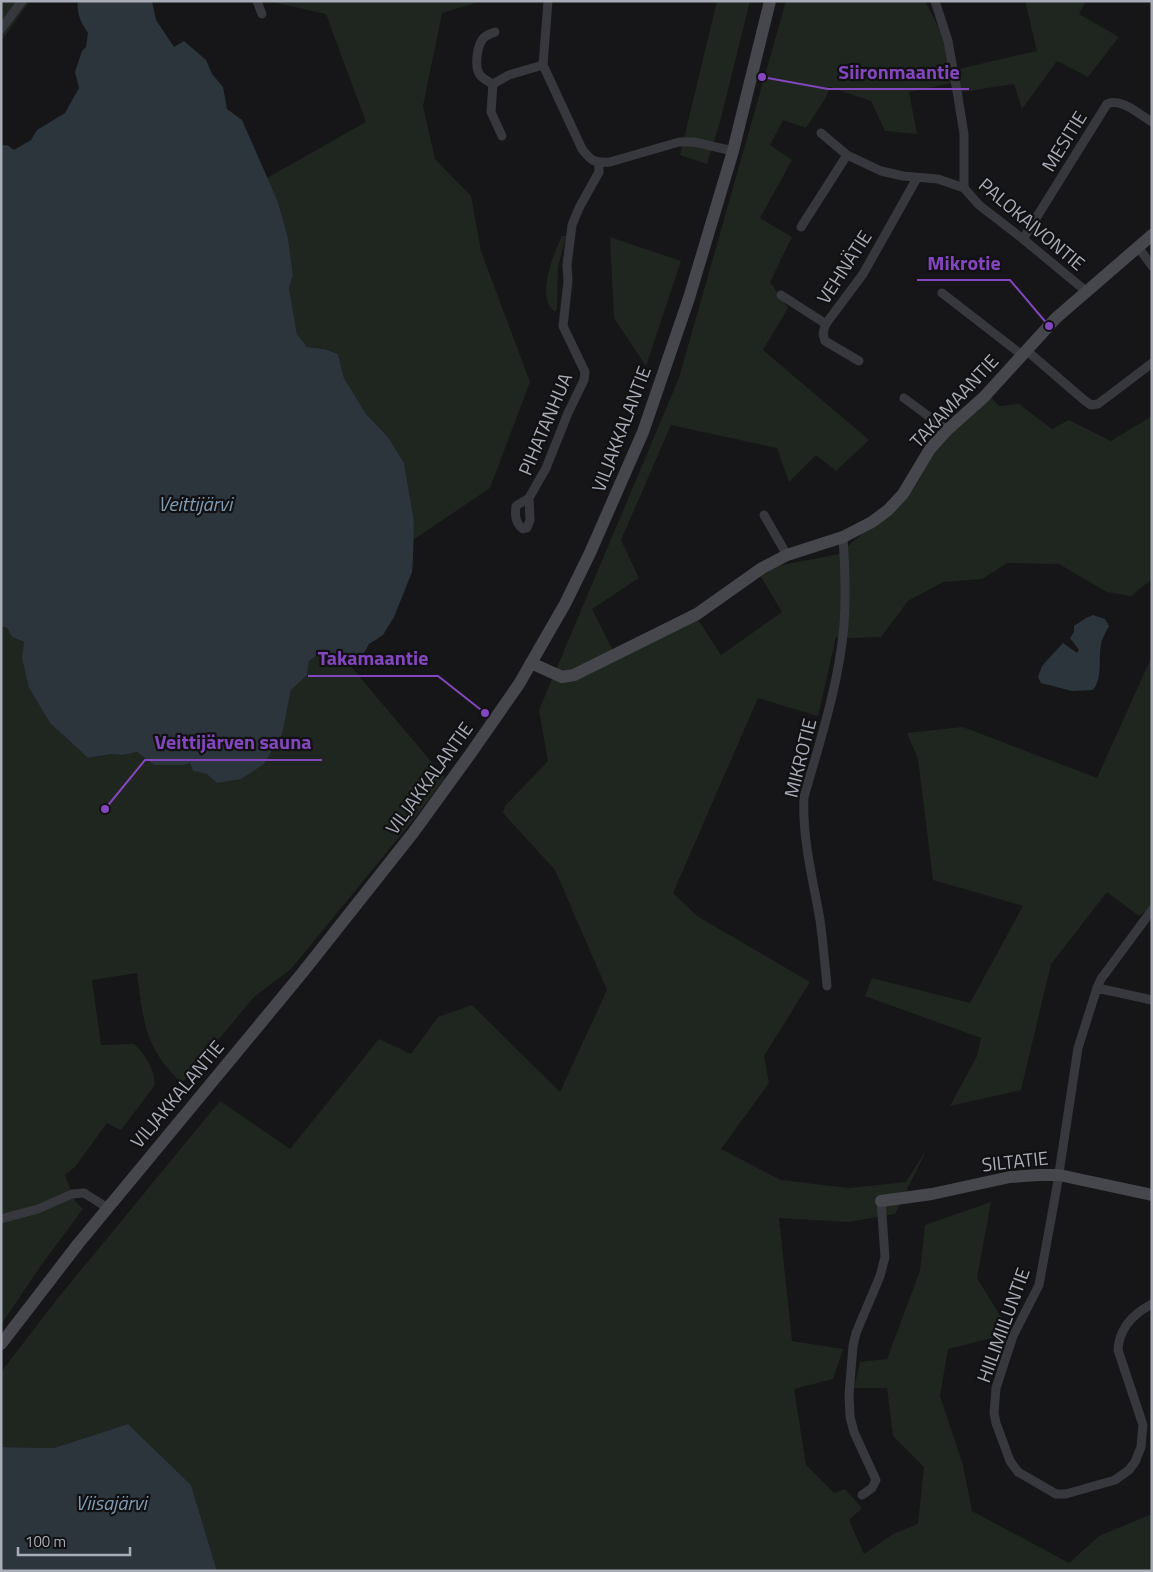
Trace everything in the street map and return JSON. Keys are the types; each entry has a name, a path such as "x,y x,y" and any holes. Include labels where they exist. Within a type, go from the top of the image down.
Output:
{"street":[{"path":"1,29 22,1"},
{"path":"257,1 262,14"},
{"path":"548,1 542,65 582,149 591,160 600,163 610,162 679,142 694,142 733,151"},
{"name":"VILJAKKALANTIE","path":"1,1344 58,1269 303,972 413,833 472,753 531,664 565,604 590,553 643,432 689,298 733,151 770,1"},
{"name":"PALOKAIVONTIE","path":"934,1 948,41 960,106 964,134 964,188 979,205 1086,292"},
{"path":"493,84 481,77 478,70 478,53 482,41 488,34 495,32"},
{"path":"493,84 510,75 542,65"},
{"path":"493,84 491,112 502,136"},
{"name":"MESITIE","path":"1023,239 1107,104 1112,102 1120,103 1152,122"},
{"path":"821,133 847,155 881,171 917,178 938,179 964,188"},
{"path":"801,227 847,155"},
{"name":"PIHATANHUA","path":"529,498 546,468 568,413 584,380 585,372 564,326 568,265 572,225 599,172 600,163"},
{"name":"VEHNÄTIE","path":"858,361 825,341 823,334 826,324 863,274 917,178"},
{"name":"TAKAMAANTIE","path":"531,664 562,677 574,675 697,614 762,568 787,555 842,537 872,522 903,494 930,449 947,430 984,397 1056,318 1152,235"},
{"path":"1138,247 1152,266"},
{"path":"942,293 1092,405 1098,404 1152,363"},
{"path":"781,295 826,324"},
{"path":"904,398 947,430"},
{"path":"764,515 787,555"},
{"name":"MIKROTIE","path":"827,986 820,923 803,814 804,797 835,682 844,627 846,576 842,537"},
{"name":"HIILIMIILUNTIE","path":"1152,910 1101,979 1097,988 1078,1048 1059,1175 1039,1285 1024,1312 1010,1344 996,1388 994,1413 996,1423 1014,1467 1018,1472 1056,1494 1066,1494 1115,1480 1129,1470 1135,1462 1148,1426 1118,1350 1118,1338 1132,1317 1152,1304"},
{"path":"1097,988 1152,1000"},
{"name":"SILTATIE","path":"881,1201 932,1194 1010,1177 1059,1175 1152,1196"},
{"path":"1,1219 38,1209 72,1194 84,1193 108,1208"},
{"path":"862,1495 872,1488 876,1480 854,1432 850,1417 851,1361 856,1333 880,1276 885,1257 881,1201"}],"shaded area":[{"path":"1,1 30,1 1,41"},
{"path":"268,1 482,1 442,13 423,106 435,159 471,196 481,251 530,382 490,488 413,540 414,521 404,463 388,437 366,414 344,378 338,354 325,349 307,347 297,334 289,288 293,275 288,238 278,202 267,178 366,122 326,14"},
{"path":"717,1 750,1 721,118 707,164 680,155"},
{"path":"786,1 925,1 943,36 950,71 1037,51 1025,1 1086,1 1079,14 1119,37 1088,77 1057,61 1022,109 1014,84 955,93 952,83 909,92 917,134 885,131 871,101 830,87 825,99 806,128 783,120 770,145 792,160 760,218 792,237 770,282 788,308 763,350 869,440 836,471 816,455 789,482 777,448 671,425 621,540 639,578 592,609 615,655 693,612 721,655 782,612 757,570 839,554 914,488 940,443 990,397 999,406 1019,404 1052,429 1069,420 1111,441 1152,416 1152,579 1131,596 1107,592 1059,564 1007,563 982,579 943,582 908,601 881,637 836,637 818,716 758,698 673,893 697,916 810,982 764,1056 769,1083 721,1149 781,1180 849,1188 906,1182 927,1149 895,1214 848,1222 779,1218 792,1341 843,1349 833,1379 794,1389 806,1465 834,1493 845,1489 862,1508 849,1520 864,1554 893,1534 918,1524 924,1467 893,1436 887,1388 854,1388 860,1362 887,1359 920,1271 925,1225 991,1202 977,1278 1001,1317 996,1337 948,1349 940,1396 963,1465 972,1511 1069,1563 1099,1536 1152,1514 1152,1571 217,1571 191,1485 128,1424 54,1448 1,1447 1,1372 58,1298 220,1101 290,1149 379,1039 411,1054 438,1017 472,1005 560,1092 607,990 555,870 503,813 505,806 548,761 539,710 679,378"},
{"path":"562,236 566,236 558,267 557,309 555,312 549,305 546,286 551,264"},
{"path":"610,237 681,261 646,366 614,318"},
{"path":"1,626 7,628 12,637 24,642 23,658 29,688 50,723 88,758 137,752 154,765 190,763 193,771 207,774 287,711 291,690 307,675 309,661 316,656 330,665 348,663 445,778 414,819 291,969 254,997 182,1083 160,1058 153,1046 144,1020 137,973 92,980 101,1045 134,1044 149,1063 155,1085 121,1130 107,1123 75,1167 65,1175 75,1201 83,1209 42,1264 1,1325"},
{"path":"1152,656 1152,906 1139,916 1107,892 1051,964 1021,1090 950,1106 977,1056 981,1038 865,996 872,978 970,1003 1023,906 933,880 918,759 907,733 963,727 1097,778"}],"water":[{"name":"Veittijärvi","path":"78,1 152,1 156,20 174,47 184,41 206,60 212,74 223,87 227,109 242,120 278,202 288,238 293,275 289,288 297,334 307,347 325,349 338,354 344,378 366,414 388,437 404,463 414,521 413,558 412,572 394,617 383,635 369,644 364,653 348,663 330,665 316,656 309,661 307,675 291,690 282,734 264,764 241,779 217,783 207,774 193,771 190,763 183,765 154,765 137,752 88,758 50,723 29,688 22,658 24,642 12,637 7,628 1,626 1,146 7,145 14,150 31,140 37,130 65,113 79,88 75,72 82,51 86,47 88,33 80,18"},
{"path":"1093,615 1105,619 1109,626 1102,642 1098,680 1093,690 1072,691 1041,683 1038,677 1042,666 1063,643 1077,653 1079,650 1070,638 1074,632 1074,626"},
{"name":"Viisajärvi","path":"128,1424 191,1485 217,1571 1,1571 1,1447 54,1448"}],"place":[{"name":"Siironmaantie","path":"762,77"},
{"name":"Mikrotie","path":"1049,326"},
{"name":"Takamaantie","path":"485,713"},
{"name":"Veittijärven sauna","path":"105,809"}]}
